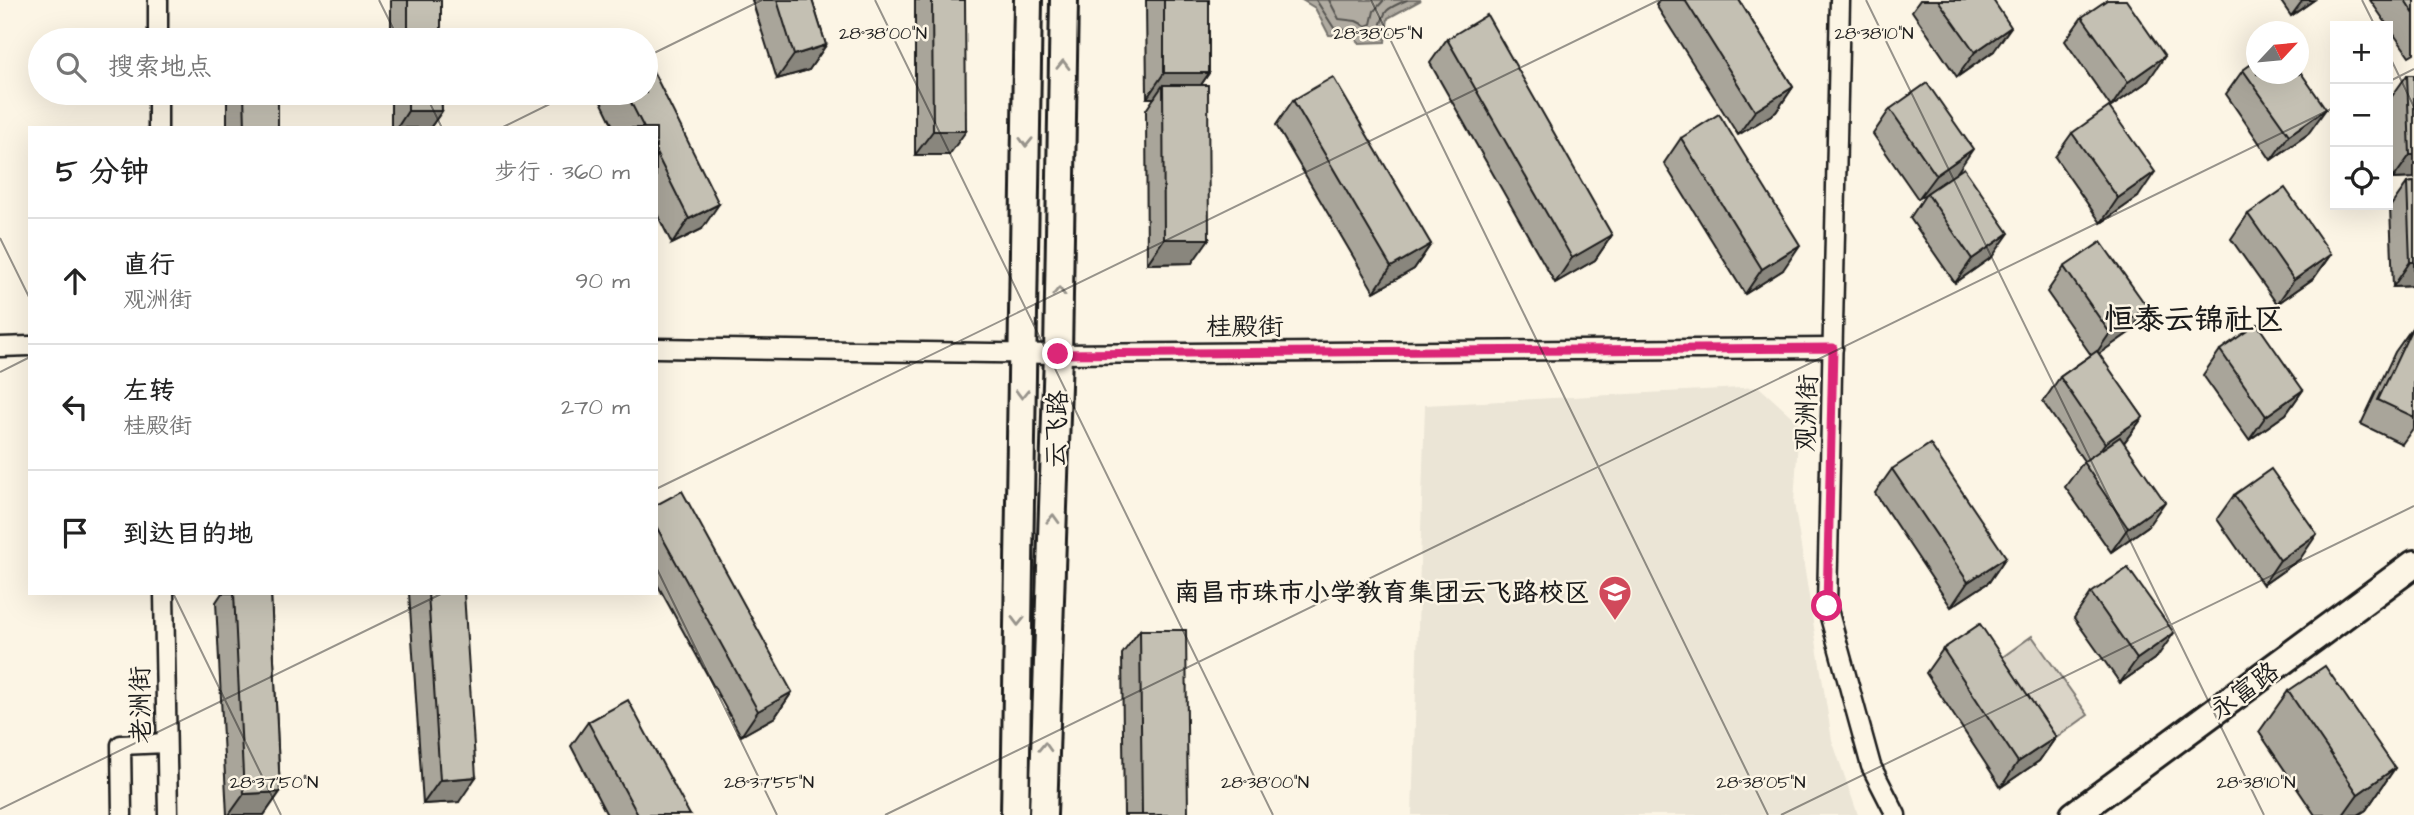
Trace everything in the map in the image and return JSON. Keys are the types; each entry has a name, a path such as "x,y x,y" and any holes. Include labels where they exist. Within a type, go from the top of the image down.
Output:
{"main road":[{"name":"云飞路","path":"1015,815 1028,0"},
{"name":"云飞路","path":"1043,815 1058,354 1064,0"},
{"name":"永富路","path":"2074,815 2414,564"}],"street":[{"path":"158,0 158,28"},
{"name":"观洲街","path":"1840,0 1827,606 1871,766 1896,815"},
{"path":"158,105 158,126"},
{"path":"0,348 28,346"},
{"name":"桂殿街","path":"658,348 1058,354 1833,348"},
{"name":"老洲街","path":"164,595 168,815"},
{"path":"122,815 121,745 166,743"}],"shaded area":[{"name":"南昌市珠市小学教育集团云飞路校区","path":"1759,387 1799,423 1794,503 1832,740 1858,815 1412,815 1425,405"},
{"path":"2032,636 2088,715 2042,748 1986,669"}],"water":[{"path":"1302,0 1421,0 1388,18 1385,42 1359,43 1352,36 1329,35 1315,8"}],"building":[{"path":"408,0 441,0 441,28 408,28"},
{"path":"777,0 812,0 826,45 794,55"},
{"path":"932,0 965,0 966,131 933,131"},
{"path":"1164,0 1209,0 1209,73 1164,73"},
{"path":"1685,0 1739,0 1793,87 1755,111"},
{"path":"1938,0 1993,0 2011,27 1975,52"},
{"path":"2107,0 2126,0 2165,56 2128,82 2082,17"},
{"path":"2405,0 2414,0 2414,14"},
{"path":"1487,15 1612,235 1572,258 1447,39"},
{"path":"2407,75 2414,75 2414,155 2410,155"},
{"path":"1333,77 1431,244 1391,267 1293,100"},
{"path":"658,81 719,204 689,219 658,157 658,126 643,126 632,105 658,105"},
{"path":"1927,83 1973,149 1936,175 1890,109"},
{"path":"2253,84 2309,84 2326,109 2289,135"},
{"path":"1163,85 1208,85 1209,239 1164,239"},
{"path":"244,105 278,105 278,126 245,126"},
{"path":"408,105 442,105 442,111 408,111"},
{"path":"2109,107 2155,172 2118,198 2072,133"},
{"path":"1719,114 1800,245 1762,269 1681,138"},
{"path":"1964,168 2009,233 1972,259 1927,193"},
{"path":"2414,182 2414,262 2410,262 2407,183"},
{"path":"2285,188 2331,254 2294,280 2248,214"},
{"path":"2101,242 2147,307 2110,333 2064,267"},
{"path":"2257,324 2303,390 2266,416 2220,350"},
{"path":"2412,328 2414,329 2414,417 2378,400"},
{"path":"2097,351 2143,417 2105,443 2060,377"},
{"path":"2120,437 2165,502 2128,528 2083,462"},
{"path":"1930,444 2006,557 1968,582 1892,469"},
{"path":"2271,469 2317,534 2280,560 2234,495"},
{"path":"682,491 792,692 758,711 658,530 658,504"},
{"path":"2128,568 2174,633 2137,659 2091,593"},
{"path":"234,595 271,595 280,792 244,794"},
{"path":"428,595 464,595 476,777 440,780"},
{"path":"1980,624 2056,737 2018,762 1943,649"},
{"path":"1140,630 1186,630 1188,815 1142,815"},
{"path":"2325,666 2395,768 2358,794 2288,691"},
{"path":"628,700 690,815 638,815 588,722"}],"place":[{"name":"南昌市珠市小学教育集团云飞路校区","path":"1615,622"}],"district":[{"name":"恒泰云锦社区","path":"2194,319"}],"route":[{"path":"1058,354 1833,348 1827,606"}]}
